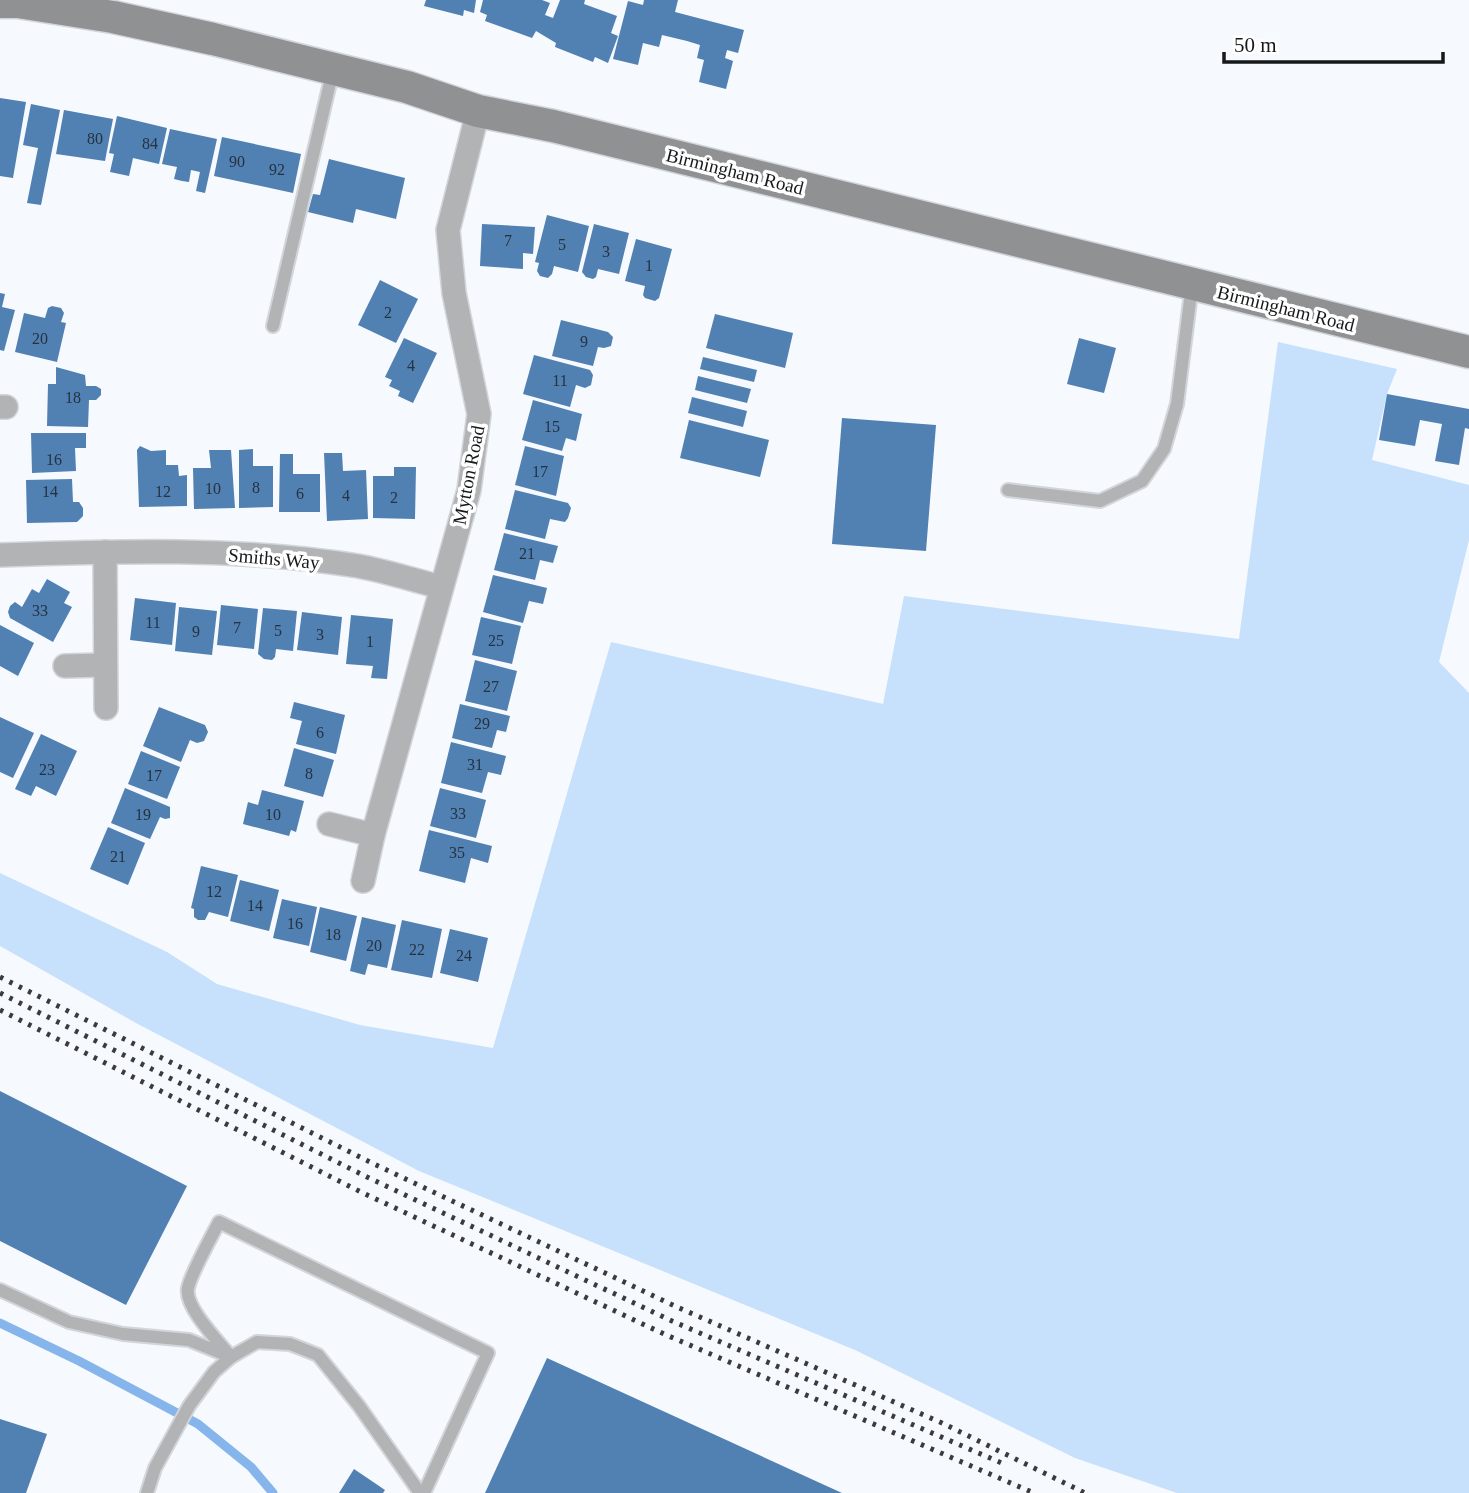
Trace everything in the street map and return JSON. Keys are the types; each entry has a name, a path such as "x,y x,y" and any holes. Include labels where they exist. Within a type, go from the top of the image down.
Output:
{"main road":[{"name":"Birmingham Road","path":"12,2 114,17 333,69 407,87 478,111 566,130 1469,352"}],"street":[{"name":"Mytton Road","path":"363,881 440,587 469,490 479,415 454,293 448,230 478,111"},
{"name":"Smiths Way","path":"0,555 105,551 238,553 359,566 440,587"},
{"path":"105,551 106,708"},
{"path":"65,666 104,665"},
{"path":"329,824 373,835"}],"lane":[{"path":"273,326 333,69"},
{"path":"1008,491 1100,501 1142,481 1164,449 1177,404 1192,285"},
{"path":"146,1493 189,1406 214,1372 257,1342 290,1344 317,1355 359,1406 422,1493 488,1353 219,1222 188,1289 190,1302 203,1323 232,1357"},
{"path":"0,1290 69,1322 123,1334 189,1340 232,1357"}],"shaded area":[{"path":"1278,342 1397,369 1387,394 1372,460 1469,485 1469,540 1439,662 1469,693 1469,1493 1177,1493 1075,1458 855,1350 419,1171 136,1023 0,946 0,873 167,952 217,984 360,1025 493,1048 611,642 883,704 904,596 1239,639"}],"building":[{"path":"426,0 476,0 474,13 464,10 463,16 424,6"},
{"path":"483,0 542,0 550,3 545,15 553,18 560,0 585,0 584,4 617,16 611,33 618,36 608,63 595,57 593,62 555,47 556,43 536,31 532,38 485,21 487,15 480,12"},
{"path":"644,0 678,0 675,12 744,30 738,53 727,50 725,58 733,61 726,89 699,82 704,60 697,58 700,45 687,41 662,35 659,47 643,43 638,65 613,59 628,1 643,5"},
{"path":"0,98 26,102 13,178 0,176"},
{"path":"31,104 60,110 41,205 27,203 38,148 23,145"},
{"path":"64,110 113,119 105,161 56,154"},
{"path":"117,116 167,128 159,164 133,158 129,176 110,172 114,154 109,153"},
{"path":"170,129 217,139 205,193 196,191 200,172 191,170 189,182 182,181 174,179 177,167 162,164"},
{"path":"222,137 301,154 293,193 214,176"},
{"path":"329,159 405,178 396,219 356,209 353,223 308,212 313,194 320,195"},
{"path":"547,215 589,226 578,272 554,266 548,278 540,276 537,271 539,263 535,262"},
{"path":"482,224 535,227 533,254 523,253 523,269 480,266"},
{"path":"594,224 629,233 619,274 598,269 593,279 582,272"},
{"path":"636,239 672,249 659,298 655,301 643,295 645,286 625,281"},
{"path":"380,280 418,299 396,343 358,325"},
{"path":"0,293 5,294 2,307 15,310 4,351 0,350"},
{"path":"48,308 61,308 64,313 61,322 66,323 57,362 15,352 24,313 45,318"},
{"path":"715,314 793,333 785,368 706,348"},
{"path":"561,320 608,332 613,337 611,346 598,347 593,366 552,356"},
{"path":"404,338 437,353 413,403 398,396 400,391 389,386 392,380 385,377"},
{"path":"1079,338 1116,348 1104,393 1067,384"},
{"path":"534,355 590,370 593,375 591,385 585,388 576,385 570,407 523,394"},
{"path":"703,357 757,370 754,382 700,369"},
{"path":"56,367 85,375 86,386 101,389 101,395 96,400 89,400 88,427 47,426 48,384 56,384"},
{"path":"698,376 751,389 747,403 695,390"},
{"path":"1387,394 1469,409 1469,429 1465,428 1459,465 1435,461 1442,424 1420,420 1415,446 1379,440"},
{"path":"692,397 747,411 743,427 688,413"},
{"path":"533,400 582,414 576,441 566,438 562,451 522,440"},
{"path":"842,418 936,425 926,551 832,544"},
{"path":"689,420 769,440 760,477 680,458"},
{"path":"31,433 86,433 86,448 75,448 76,471 32,473"},
{"path":"140,446 151,451 166,450 166,465 178,465 179,476 187,475 187,506 139,507 137,450"},
{"path":"525,446 564,456 556,496 515,485"},
{"path":"253,449 253,466 273,466 273,507 239,508 239,450"},
{"path":"209,450 231,450 235,508 194,509 193,468 211,468"},
{"path":"324,453 342,453 343,471 366,470 368,519 327,521"},
{"path":"280,454 293,454 293,474 320,474 320,512 279,512"},
{"path":"394,467 416,467 415,519 373,518 373,476 394,476"},
{"path":"72,479 73,502 79,502 83,508 83,516 77,522 27,523 26,480"},
{"path":"515,490 568,503 571,508 568,518 565,522 550,519 545,539 505,529"},
{"path":"504,533 558,546 553,563 540,560 535,580 494,570"},
{"path":"493,575 547,588 543,604 529,601 523,623 483,612"},
{"path":"47,579 70,592 64,603 72,607 53,642 10,618 8,612 15,602 22,607 32,589 39,593"},
{"path":"135,598 176,603 172,645 130,640"},
{"path":"221,605 258,609 254,649 217,645"},
{"path":"179,607 217,611 212,655 175,651"},
{"path":"263,608 297,611 293,651 276,649 272,660 264,659 258,654"},
{"path":"302,612 342,617 338,655 297,650"},
{"path":"351,615 393,619 387,679 371,678 373,666 346,664"},
{"path":"481,617 521,626 512,664 472,655"},
{"path":"0,625 34,643 18,676 0,666"},
{"path":"475,660 517,671 507,711 465,701"},
{"path":"294,702 345,715 336,754 296,744 302,721 290,718"},
{"path":"460,704 510,716 506,732 497,730 492,748 452,738"},
{"path":"159,707 205,725 208,732 204,741 197,743 190,740 181,762 143,746"},
{"path":"0,717 34,733 13,778 0,772"},
{"path":"41,734 77,751 56,796 36,786 31,796 15,789"},
{"path":"451,742 506,756 501,775 488,772 482,793 441,783"},
{"path":"294,748 334,760 323,797 284,786"},
{"path":"141,751 180,767 167,799 128,784"},
{"path":"125,788 170,807 170,818 160,817 150,839 111,823"},
{"path":"440,788 486,800 476,838 430,826"},
{"path":"262,790 304,801 296,832 291,830 289,836 243,824 248,802 258,805"},
{"path":"108,827 145,843 128,885 90,869"},
{"path":"429,830 492,846 488,863 471,858 465,883 419,871"},
{"path":"201,866 238,875 228,917 209,912 205,920 194,917 194,909 191,908"},
{"path":"240,880 279,890 269,931 230,921"},
{"path":"282,899 317,907 309,946 273,938"},
{"path":"320,907 357,916 346,961 310,952"},
{"path":"362,917 396,925 387,968 368,964 365,975 350,971"},
{"path":"402,920 442,929 432,978 391,970"},
{"path":"450,929 488,938 478,982 440,973"},
{"path":"0,1091 187,1186 126,1305 0,1241"},
{"path":"547,1358 842,1493 485,1493"},
{"path":"0,1419 47,1434 26,1493 0,1493"},
{"path":"354,1469 385,1490 383,1493 339,1493"}],"waterway":[{"path":"0,1323 198,1424 251,1467 273,1493"}],"railway":[{"path":"0,977 374,1164 677,1307 942,1423 1085,1493"},
{"path":"0,993 367,1177 672,1321 1004,1464"},
{"path":"0,1010 361,1192 664,1334 1034,1493"}]}
